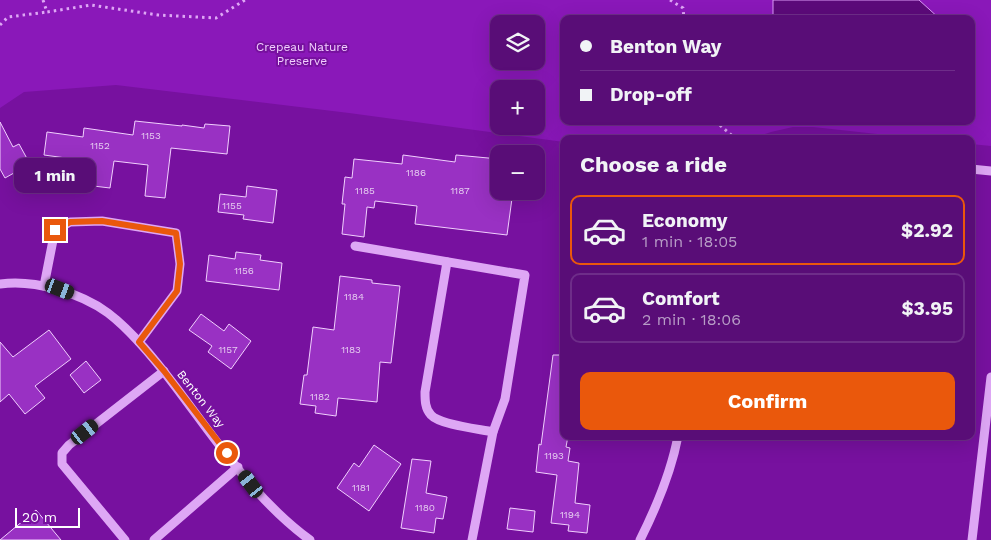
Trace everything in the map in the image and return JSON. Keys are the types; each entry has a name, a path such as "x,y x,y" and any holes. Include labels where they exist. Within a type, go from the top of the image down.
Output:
{"street":[{"path":"975,169 991,171"},
{"path":"44,286 55,230 70,222 102,221 176,233 180,264 177,291 139,342"},
{"path":"355,246 525,275 505,399 493,432 472,540"},
{"path":"447,262 425,392 427,409 432,417 440,421 493,432"},
{"name":"Benton Way","path":"0,284 44,286 60,289 86,299 109,313 139,342 164,371 251,484 295,529 310,540"},
{"path":"125,540 62,464 62,454 69,444 164,371"},
{"path":"972,540 991,377"},
{"path":"640,540 659,503 677,440"},
{"path":"154,540 238,467"}],"path":[{"path":"42,0 47,12"},
{"path":"0,25 8,17 91,5 158,15 216,18 245,0"},
{"path":"670,0 683,8 684,15"},
{"path":"720,125 731,135"}],"green space":[{"name":"Crepeau Nature Preserve","path":"0,0 773,0 773,15 560,15 560,125 975,125 975,15 936,15 919,0 991,0 991,146 975,144 975,135 886,135 813,127 793,127 762,135 560,135 560,141 512,135 545,135 545,80 490,80 490,132 116,85 24,92 0,108"}],"shaded area":[{"path":"773,0 919,0 936,15 773,15"}],"building":[{"path":"135,121 204,128 205,124 230,126 227,154 171,148 165,198 145,196 148,165 114,161 110,188 85,185 88,161 44,155 47,132 83,137 84,128 133,135"},
{"path":"0,122 13,147 19,144 30,164 5,178 0,169"},
{"path":"403,155 455,162 456,155 490,158 490,200 512,200 507,235 415,224 417,206 375,201 374,208 367,207 364,237 342,234 345,204 342,204 345,177 352,178 354,159 402,164"},
{"path":"247,186 277,190 273,223 243,219 244,215 218,212 220,194 246,197"},
{"path":"236,252 261,255 260,260 282,263 279,290 206,281 209,255 235,259"},
{"path":"340,276 372,280 372,283 400,286 391,363 380,362 377,402 338,398 336,416 315,413 316,406 300,404 304,375 307,375 313,327 334,330"},
{"path":"201,314 224,331 229,324 251,341 231,369 208,352 212,346 189,330"},
{"path":"49,330 71,359 35,386 45,398 25,414 9,394 0,402 0,342 13,357"},
{"path":"553,355 560,355 560,440 567,440 566,447 570,448 568,461 579,463 575,503 590,505 587,533 568,531 569,525 551,523 557,475 536,472 539,444 541,445"},
{"path":"86,361 101,380 84,393 70,375"},
{"path":"374,445 401,464 369,511 337,488 354,463 359,467"},
{"path":"412,459 431,461 426,493 447,497 443,519 436,518 434,533 401,528"},
{"path":"510,508 535,511 533,532 507,529"},
{"path":"36,510 61,540 0,540"}],"route":[{"path":"55,230 70,222 102,221 176,233 180,264 177,291 139,342 164,371 227,453"}]}
